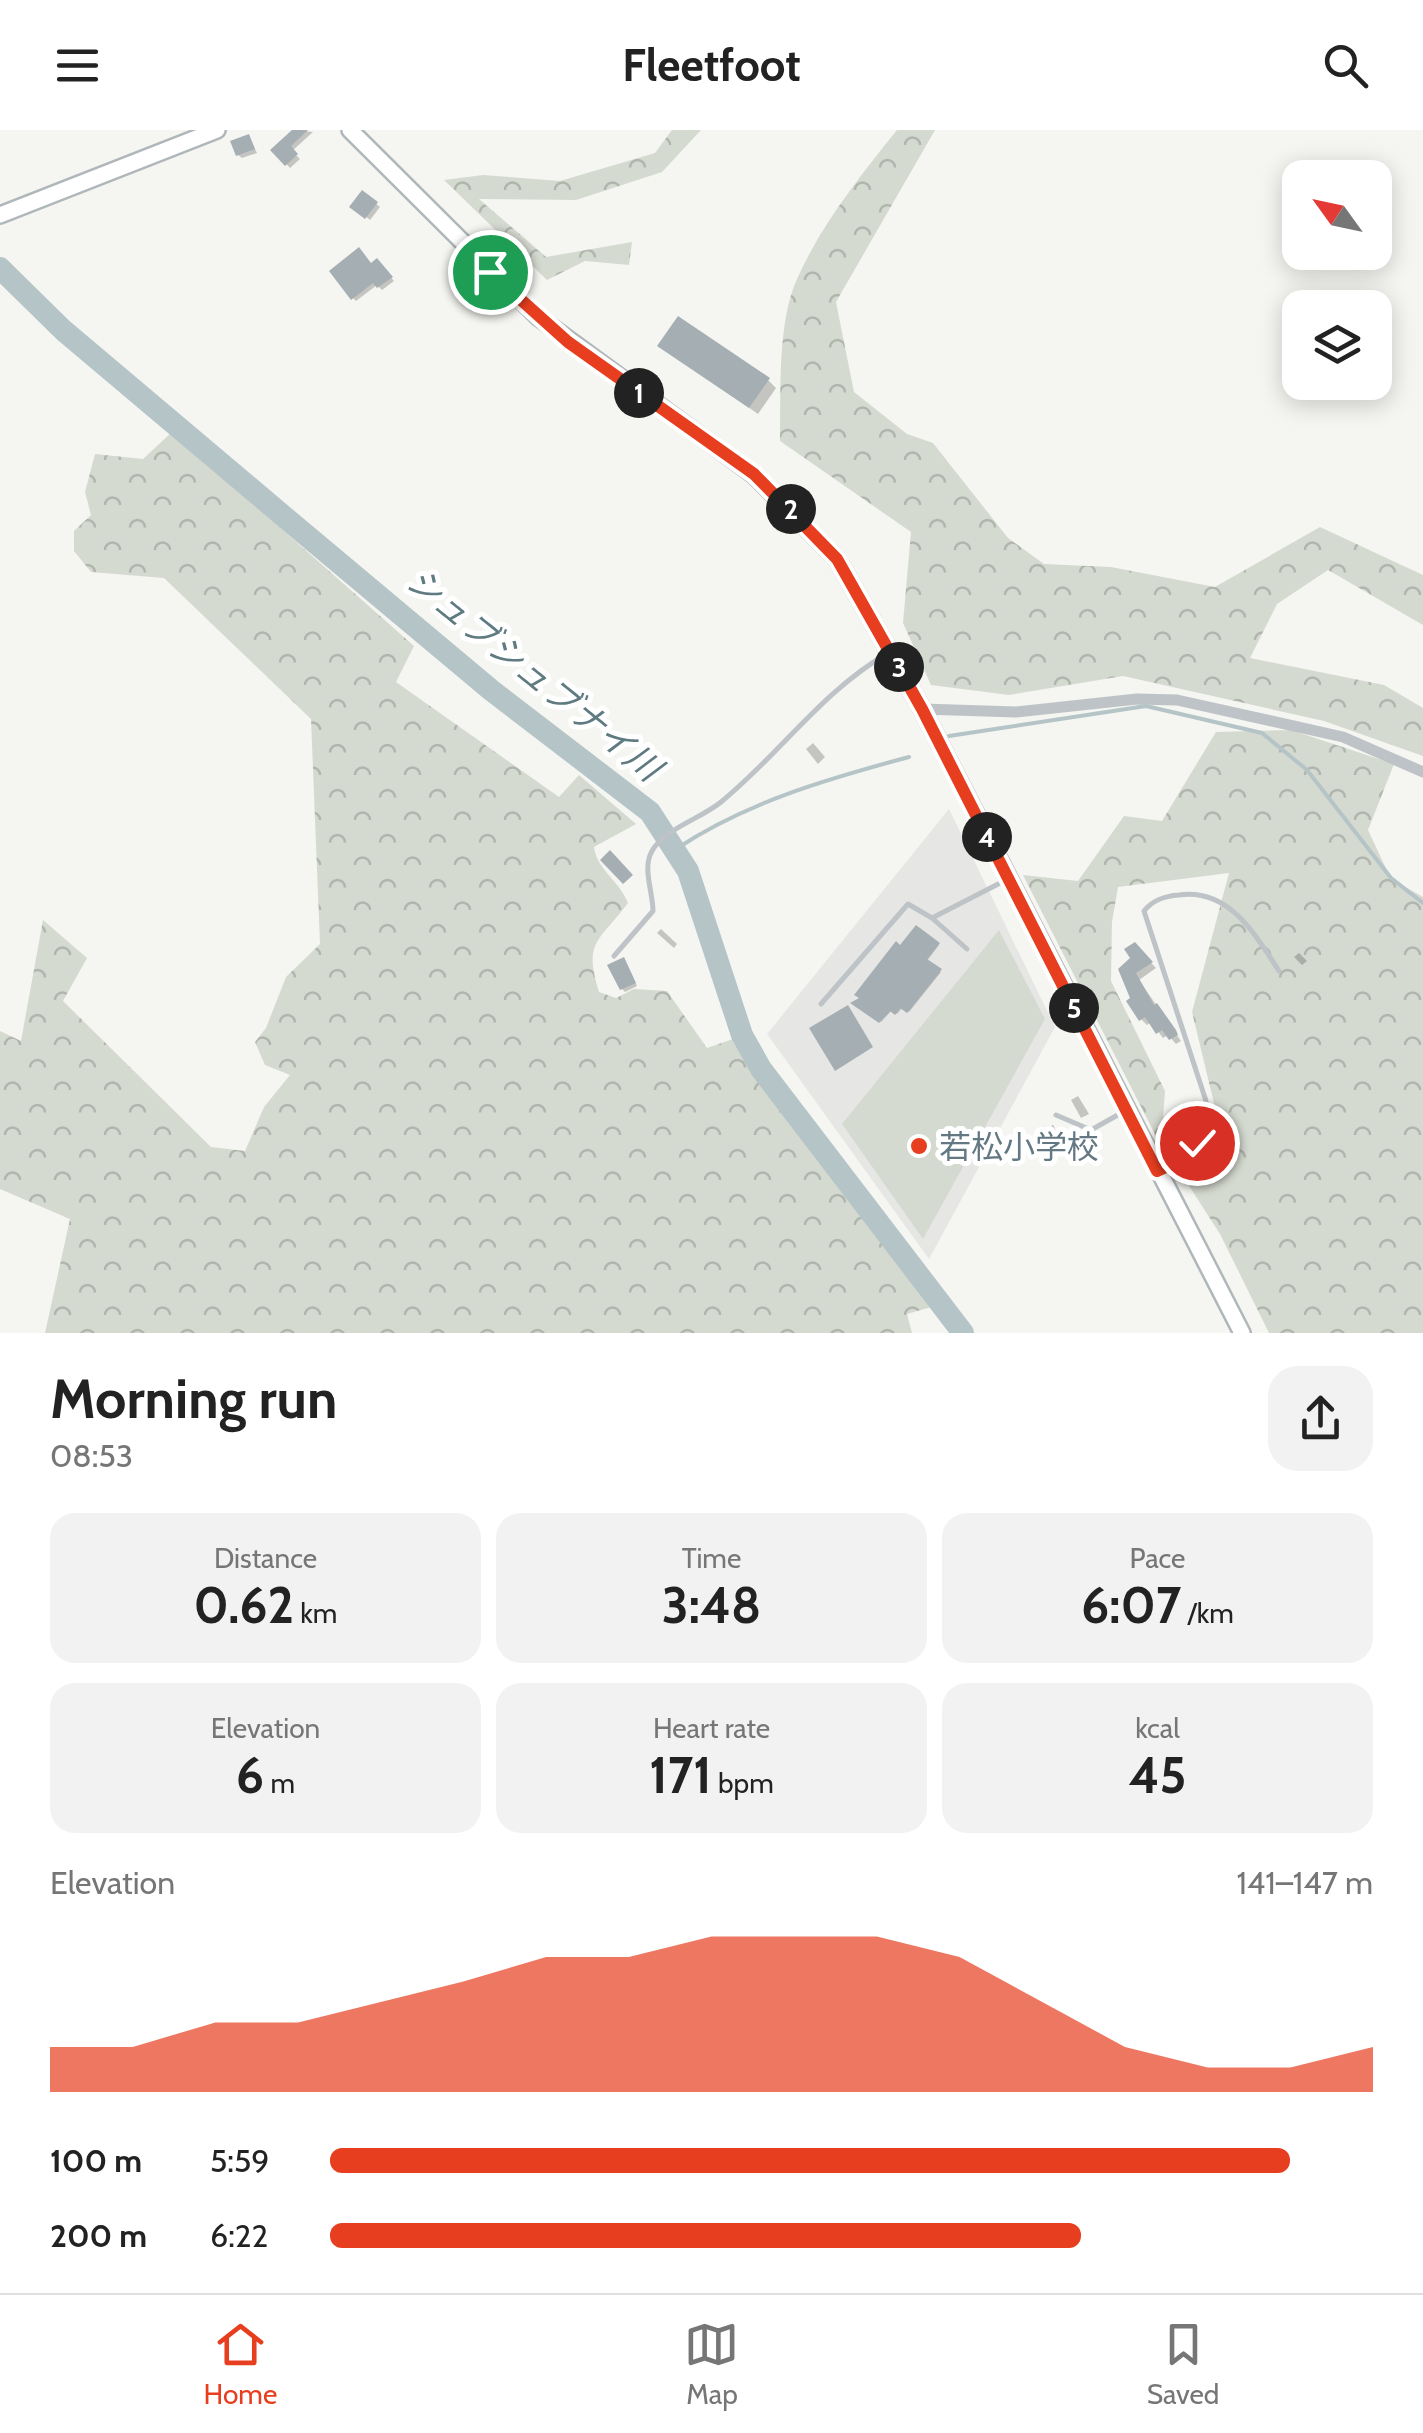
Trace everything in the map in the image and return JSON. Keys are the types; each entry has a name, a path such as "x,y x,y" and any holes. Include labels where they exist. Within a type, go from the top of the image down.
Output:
{"main road":[{"path":"0,215 217,130"},
{"path":"350,130 538,318 754,474 837,559 922,709 1242,1333"}],"street":[{"path":"922,709 1016,712 1137,699 1177,700 1343,737 1423,772"}],"lane":[{"path":"614,956 653,911 649,854 658,842 720,804 846,679 890,652"},
{"path":"932,918 1008,878"},
{"path":"1157,1171 1181,1160 1197,1143 1206,1124 1206,1101 1144,911 1164,897 1199,893 1211,896 1240,917 1279,971"},
{"path":"821,1004 908,904 932,918 967,949"},
{"path":"1056,1115 1091,1130 1126,1110"}],"shaded area":[{"name":"若松小学校","path":"949,809 1055,1027 929,1259 767,1034"}],"green space":[{"path":"672,130 701,130 662,172 576,200 479,199 546,257 632,242 629,265 585,261 547,280 444,180 483,175 560,181 655,153"},
{"path":"897,130 935,130 836,302 854,392 907,434 933,443 1008,538 1044,564 1111,567 1215,587 1320,527 1423,575 1423,625 1328,570 1277,604 1250,658 1384,685 1423,708 1423,756 1324,721 1123,676 1009,695 931,685 903,623 911,532 780,441 783,337 797,279 829,220"},
{"path":"172,432 414,646 396,682 559,797 579,775 636,824 594,847 599,862 628,903 593,952 599,992 616,998 634,989 667,991 707,1048 733,1039 764,1058 949,1302 907,1314 912,1333 45,1333 70,1219 0,1189 0,1031 21,1041 43,920 87,958 63,1001 211,1147 245,1151 264,1107 290,1075 265,1065 255,1042 266,1028 286,977 320,944 311,719 164,578 91,572 74,551 74,531 91,515 85,492 95,454 143,459"},
{"path":"1291,730 1394,764 1368,830 1391,879 1423,897 1423,1333 1269,1333 1220,1234 1184,1178 1219,1124 1192,1012 1229,873 1118,887 1112,922 1111,981 1165,1091 1161,1146 1023,875 1078,881 1124,816 1162,821 1216,732"},
{"path":"999,930 1045,1019 923,1239 842,1124"}],"building":[{"path":"292,130 308,130 291,146 298,154 285,166 270,150"},
{"path":"249,134 255,149 236,156 230,141"},
{"path":"362,190 378,202 365,219 349,207"},
{"path":"359,247 371,263 377,258 393,277 377,288 373,283 351,300 329,271"},
{"path":"678,316 770,378 749,408 657,346"},
{"path":"610,850 633,875 623,884 600,860"},
{"path":"916,925 940,943 927,959 942,969 907,1013 900,1008 895,1015 890,1011 879,1023 850,1003 859,998 854,995 896,941 900,945"},
{"path":"1135,942 1153,962 1136,973 1154,1005 1157,1003 1176,1030 1178,1035 1169,1040 1162,1030 1156,1034 1145,1017 1139,1021 1126,1001 1130,998 1118,969 1130,958 1124,949"},
{"path":"624,957 636,983 620,990 607,965"},
{"path":"848,1005 873,1047 835,1071 809,1028"},
{"path":"1053,1125 1061,1141 1043,1150 1035,1135"}],"waterway":[{"name":"シュブシュブナイ川","path":"0,268 63,330 491,690 650,812 688,871 742,1035 761,1069 963,1333"},
{"path":"949,736 1146,706 1262,733 1307,770 1391,878 1423,903"},
{"path":"676,849 759,805 909,757"}],"place":[{"name":"若松小学校","path":"919,1146"}],"route":[{"path":"490,272 568,342 754,474 837,559 922,709 1157,1171 1181,1160 1197,1143"}]}
